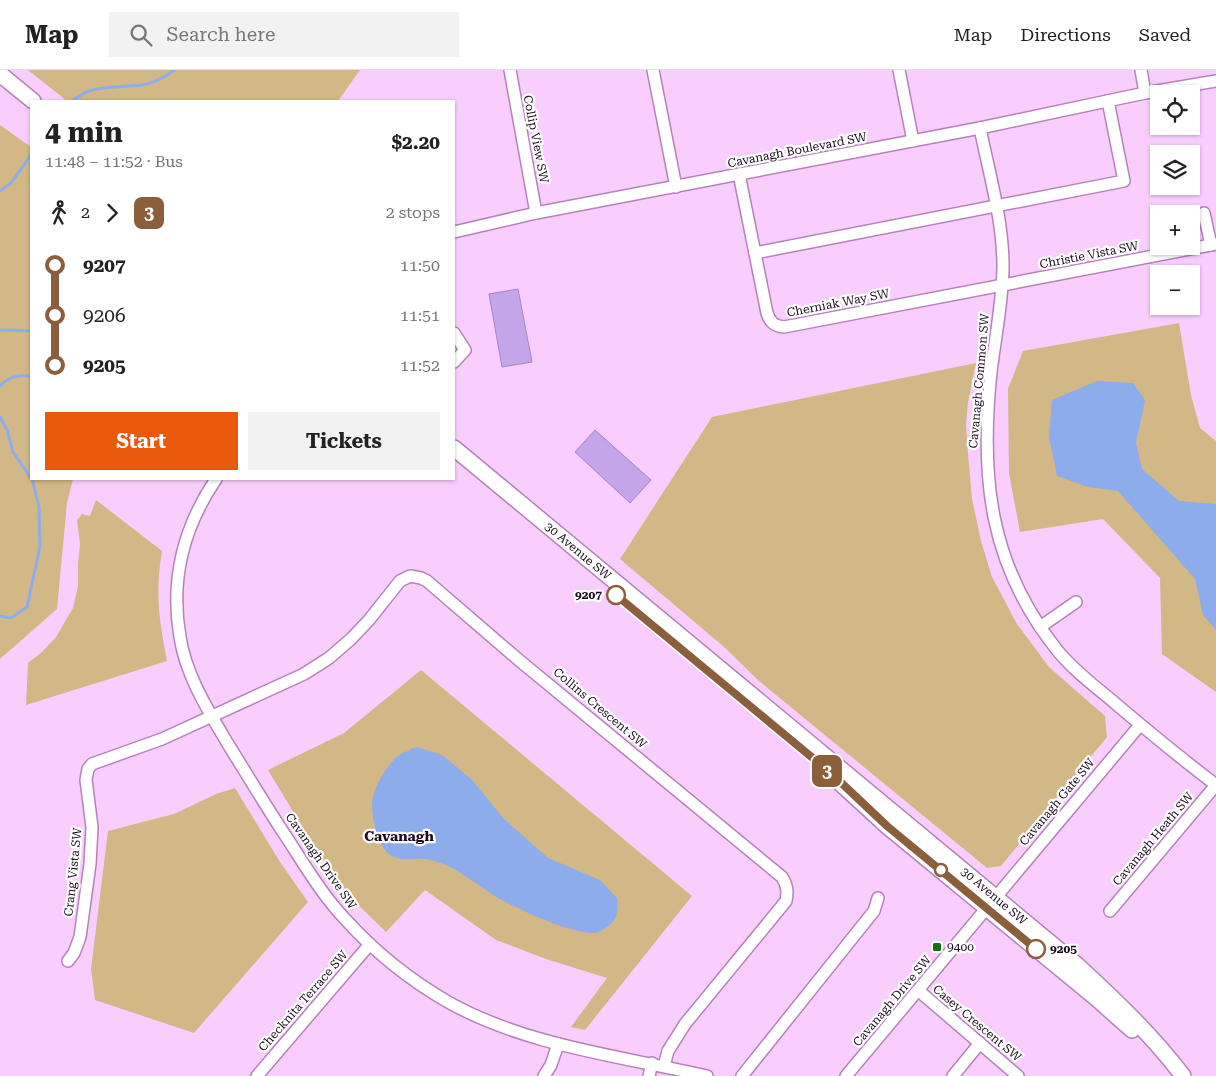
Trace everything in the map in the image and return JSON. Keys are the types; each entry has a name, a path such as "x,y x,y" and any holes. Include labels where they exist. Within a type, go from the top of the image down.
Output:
{"main road":[{"path":"0,74 29,98"},
{"name":"30 Avenue SW","path":"455,449 991,903"},
{"name":"30 Avenue SW","path":"455,462 824,768 887,826 1077,966 1116,1001 1152,1038 1180,1072"}],"street":[{"name":"Collip View SW","path":"510,70 536,214"},
{"path":"653,70 676,187"},
{"path":"900,70 913,141"},
{"path":"1141,70 1145,93"},
{"name":"Cavanagh Boulevard SW","path":"455,232 536,214 980,128 1145,93 1216,81"},
{"path":"755,253 1124,181 1108,101"},
{"name":"Cavanagh Common SW","path":"980,128 995,206 1002,257 1002,286 991,373 986,456 990,491 1002,553 1012,579 1040,627 1073,667 1140,725 1216,785"},
{"name":"Cherniak Way SW","path":"740,174 767,313 769,320 778,327 1002,286"},
{"name":"Christie Vista SW","path":"1002,286 1213,244 1204,213"},
{"path":"455,334 470,348 455,360"},
{"name":"Cavanagh Drive SW","path":"215,480 191,523 178,568 176,591 180,638 185,661 194,684 212,717 258,793 318,885 346,920 370,944 409,977 448,1002 494,1023 558,1044 707,1076"},
{"name":"Collins Crescent SW","path":"212,717 291,680 328,658 360,630 397,584 405,578 415,576 427,581 520,661 782,877 785,882 788,890 786,901 685,1024 668,1051 664,1066"},
{"path":"1040,627 1076,602"},
{"name":"Crang Vista SW","path":"68,961 74,953 80,937 90,864 92,827 86,780 88,769 96,762 162,740 212,717"},
{"name":"Cavanagh Gate SW","path":"991,903 1140,725"},
{"name":"Cavanagh Heath SW","path":"1110,911 1216,785"},
{"path":"742,1076 874,911 878,898"},
{"name":"Cavanagh Drive SW","path":"846,1076 991,903"},
{"name":"Checknita Terrace SW","path":"257,1076 370,944"},
{"name":"Casey Crescent SW","path":"918,991 1018,1076"},
{"path":"953,1076 980,1043"},
{"path":"544,1076 551,1065 558,1044"},
{"path":"649,1076 652,1063"}],"shaded area":[{"path":"28,70 360,70 339,100 66,100"},
{"path":"0,125 30,146 30,480 73,480 67,503 57,609 0,659"},
{"path":"1179,323 1191,395 1200,428 1216,441 1216,692 1162,654 1160,578 1103,519 1020,532 1009,473 1008,389 1023,351"},
{"path":"976,363 968,402 966,425 968,454 972,499 981,541 992,577 1017,624 1049,667 1105,716 1107,737 1001,866 987,868 759,681 723,646 620,559 712,417"},
{"path":"96,500 162,551 158,593 167,661 26,705 28,663 56,637 73,608 78,586 80,544 77,520 82,514 90,516"},
{"path":"421,670 692,896 585,1030 571,1027 607,978 546,959 496,940 425,890 386,932 350,897 318,853 268,770 344,733"},
{"path":"235,788 280,862 308,902 194,1033 95,1000 91,969 108,831 174,814 216,794"}],"water":[{"path":"1097,381 1133,383 1145,400 1136,443 1142,469 1179,501 1216,504 1216,630 1203,615 1195,579 1118,491 1088,487 1057,476 1049,437 1052,400"},
{"path":"417,747 442,755 472,780 504,819 548,858 600,880 617,898 617,912 612,923 594,933 571,929 507,903 444,864 425,859 400,859 388,853 381,843 374,823 372,804 375,789 384,772 396,758"}],"building":[{"path":"518,289 532,362 502,367 489,294"},
{"path":"595,430 651,480 630,503 575,452"}],"waterway":[{"path":"74,100 96,89 150,83 174,70"},
{"path":"0,191 11,183 30,156"},
{"path":"0,330 30,331"},
{"path":"0,386 14,377 30,376"},
{"path":"0,417 7,430 13,452 30,477"},
{"path":"0,616 11,618 27,607 40,547 39,507 32,480"}],"bus line":[{"name":"3","path":"616,595 832,774 887,826 1036,949"}],"place":[{"name":"9207","path":"616,595"},
{"name":"9400","path":"937,947"},
{"name":"9205","path":"1036,949"}],"district":[{"name":"Cavanagh","path":"399,836"}]}
